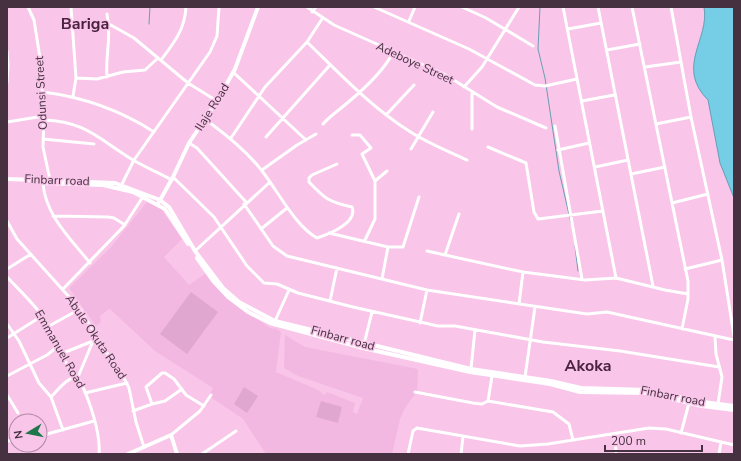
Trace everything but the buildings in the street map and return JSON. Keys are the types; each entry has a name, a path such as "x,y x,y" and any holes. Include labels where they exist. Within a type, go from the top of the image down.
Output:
{"main road":[{"name":"Ilaje Road","path":"159,202 189,143 217,101 233,72 258,7"},
{"name":"Finbarr road","path":"7,180 50,180 122,184 169,207 195,251 216,280 231,295 251,309 275,321 445,365 525,377 581,388 647,390 734,406"},
{"name":"Finbarr road","path":"7,180 43,183 108,185 144,195"},
{"name":"Finbarr road","path":"159,202 214,282 237,305 270,323 492,376 550,384 580,392 646,393 689,403 734,410"},
{"path":"128,454 171,435 177,454"}],"street":[{"name":"Odunsi Street","path":"28,7 36,29 43,92 44,139 50,180"},
{"path":"71,7 76,78 73,96"},
{"path":"76,78 90,79 123,72 145,70 160,59 180,32 186,19 186,7"},
{"path":"122,184 134,160 197,72 215,43 218,28 219,7"},
{"name":"Adeboye Street","path":"307,7 322,19 452,78 472,93 513,114 546,128"},
{"path":"312,12 316,7"},
{"path":"374,7 470,48 529,82 546,86 577,79"},
{"path":"409,21 415,7"},
{"path":"462,7 533,46"},
{"path":"464,86 477,73 487,59 518,7"},
{"path":"563,7 616,278"},
{"path":"598,7 614,95 653,286"},
{"path":"632,7 686,268 688,294 682,329"},
{"path":"671,7 691,117 722,260 734,336"},
{"path":"107,14 110,36 106,67 107,76"},
{"path":"231,138 259,95 274,76 307,42 322,19"},
{"path":"568,29 601,23"},
{"path":"109,24 134,38 188,83 217,101"},
{"path":"307,42 359,92 386,115 418,137 467,160"},
{"path":"607,50 640,44"},
{"path":"7,51 7,83"},
{"path":"323,124 331,115 342,108 383,68 394,51"},
{"path":"645,67 681,62"},
{"path":"266,137 330,65"},
{"path":"233,72 306,140"},
{"path":"386,115 414,85"},
{"path":"43,92 73,96 133,119 154,132"},
{"path":"472,93 472,129"},
{"path":"582,101 614,95"},
{"path":"411,149 433,112"},
{"path":"656,124 691,117"},
{"path":"7,122 44,118 77,125 93,133 134,160 172,179 214,217 247,266 261,282 277,284 289,290 420,323 438,326 455,326 530,340 620,351 718,367"},
{"path":"205,119 231,138 262,170 287,208 315,237 318,238 351,220 353,208 335,204 327,199 308,179 319,171 337,164"},
{"path":"555,126 569,215 582,279"},
{"path":"262,170 316,134"},
{"path":"352,135 360,135 371,146 371,149 362,154 375,182 375,219 365,240"},
{"path":"44,139 94,144"},
{"path":"189,143 197,148 245,203 261,229 276,249 287,256 427,290 587,314 607,312 734,340"},
{"path":"558,150 590,144"},
{"path":"488,148 526,163 536,217 540,220 603,211"},
{"path":"594,167 628,160"},
{"path":"631,174 665,167"},
{"path":"375,182 387,171"},
{"path":"195,251 221,228 245,203 270,182"},
{"path":"43,183 45,202 53,216 90,264"},
{"path":"672,203 708,194"},
{"path":"64,289 90,264 125,225 144,195"},
{"path":"329,233 365,240 388,247 403,247 419,197"},
{"path":"261,229 287,208"},
{"path":"445,255 459,214"},
{"path":"53,216 108,217 114,218 125,225"},
{"name":"Abule Okuta Road","path":"7,221 17,239 64,289 80,309 127,383 133,411 144,447"},
{"path":"382,279 388,247"},
{"path":"427,251 522,272 582,279 616,278 688,294"},
{"path":"7,269 31,254"},
{"path":"686,268 722,260"},
{"path":"330,301 337,268"},
{"path":"518,304 522,272"},
{"name":"Emmanuel Road","path":"7,277 23,293 42,316 63,353 65,361 78,378 85,393 94,421 99,443 99,454"},
{"path":"275,321 289,290"},
{"path":"420,323 427,290"},
{"path":"525,377 535,307"},
{"path":"49,326 80,309"},
{"path":"364,344 372,312"},
{"path":"7,338 42,316"},
{"path":"7,324 31,364 39,383 51,397 63,430"},
{"path":"471,369 475,330"},
{"path":"715,337 718,367 722,377 718,404"},
{"path":"63,353 98,339"},
{"path":"51,397 70,379 78,378 93,341"},
{"path":"7,376 47,355 58,346"},
{"path":"152,404 146,387 162,373 165,373 174,379 186,395 204,406"},
{"path":"488,401 492,376"},
{"path":"85,393 127,383"},
{"path":"133,411 165,401 182,389"},
{"path":"415,392 479,404 488,401 553,412 569,424 573,440"},
{"path":"7,395 18,412"},
{"path":"171,435 183,427 204,406 211,395"},
{"path":"680,433 689,403"},
{"path":"48,434 94,421"},
{"path":"408,454 413,431 417,428 520,446 573,440 649,428 734,444"},
{"path":"202,454 236,431"},
{"path":"615,434 616,454"},
{"path":"461,454 463,437"},
{"path":"719,454 721,442"}],"shaded area":[{"path":"147,202 159,206 182,239 164,257 189,285 206,273 216,286 236,305 272,329 275,328 281,332 276,372 316,389 325,395 327,392 355,403 353,412 357,414 363,398 298,376 284,368 285,335 305,347 418,369 417,391 405,408 400,419 392,454 266,454 243,419 209,396 213,388 155,351 111,310 109,309 100,316 101,322 96,326 69,288 111,247"},
{"path":"191,292 218,312 187,354 160,334"},
{"path":"244,387 258,396 247,413 234,404"},
{"path":"321,401 342,407 338,423 316,417"}],"water":[{"path":"704,7 734,7 734,198 720,163 708,100 699,88 694,76 696,53 705,19"}],"waterway":[{"path":"149,24 150,7"},
{"path":"540,7 538,49 545,78 559,171 571,223"},
{"path":"575,246 578,271"}],"district":[{"name":"Bariga","path":"85,23"},
{"name":"Akoka","path":"588,365"}]}
